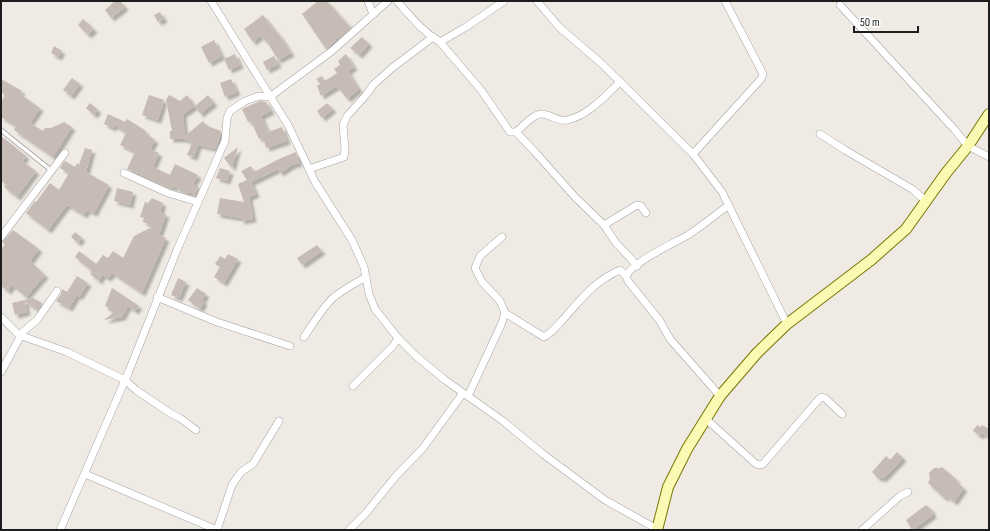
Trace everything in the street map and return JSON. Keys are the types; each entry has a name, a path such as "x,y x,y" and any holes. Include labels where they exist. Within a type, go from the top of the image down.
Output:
{"street":[{"path":"211,1 271,96 288,125 315,182 352,240 364,267 375,309 398,338 416,356 445,380 503,421 543,454 605,500 657,529 668,488 687,449 720,396 757,353 786,324 871,260 906,229 968,146 989,114"},
{"path":"368,1 373,14"},
{"path":"60,530 125,380 158,297 225,141 227,118 230,111 245,101 259,96 271,96 332,51 388,1"},
{"path":"397,1 419,26 440,42 481,90 510,132 516,132 535,116 540,114 545,114 561,121 579,116 592,107 620,82"},
{"path":"440,42 466,27 504,1"},
{"path":"537,1 559,27 620,82 693,154 722,192 786,324"},
{"path":"693,154 763,74 725,1"},
{"path":"840,5 968,146 989,157"},
{"path":"308,169 344,157 343,125 347,116 368,94 373,85 392,68 433,38"},
{"path":"516,132 575,197 604,225 616,243 637,266"},
{"path":"820,134 912,188 926,201"},
{"path":"1,237 65,153"},
{"path":"124,173 168,193 198,202"},
{"path":"604,225 637,205 641,206 646,214"},
{"path":"626,276 630,270 650,256 688,234 728,205"},
{"path":"502,236 480,256 475,268 482,282 500,301 505,313 544,337 550,334 590,289 606,276 620,270 660,320 670,339 720,396"},
{"path":"304,337 333,298 350,285 366,277"},
{"path":"1,372 19,339 19,335 37,320 57,292"},
{"path":"158,297 217,322 290,346"},
{"path":"349,530 366,513 396,476 423,448 466,394 501,325 505,313"},
{"path":"1,317 19,335 67,352 125,380 136,390 196,430"},
{"path":"354,386 393,346 398,338"},
{"path":"706,419 756,464 759,465 764,464 822,397 842,414"},
{"path":"85,474 217,530 232,485 241,472 253,464 279,421"},
{"path":"862,530 900,496 908,492"}],"lane":[{"path":"1,130 52,171"}],"building":[{"path":"115,1 120,1 125,7 111,18 105,10"},
{"path":"318,1 327,1 351,28 338,39 334,36 336,40 326,49 302,14"},
{"path":"160,12 164,19 158,22 154,15"},
{"path":"263,15 283,40 291,53 278,60 268,43 260,36 253,42 244,29"},
{"path":"83,19 94,29 88,35 78,25"},
{"path":"362,37 369,44 359,55 350,48"},
{"path":"214,40 222,56 209,63 201,47"},
{"path":"54,46 62,51 58,57 51,53"},
{"path":"235,54 240,65 229,70 224,59"},
{"path":"346,54 354,67 348,71 359,89 347,99 337,86 321,96 317,86 320,84 316,79 322,76 325,81 337,73 334,69 340,65 338,61"},
{"path":"274,56 278,64 267,70 263,62"},
{"path":"72,78 80,84 71,96 63,90"},
{"path":"1,79 22,91 20,94 40,108 30,123 43,131 45,128 51,128 64,122 72,127 53,157 14,130 16,126 1,117 1,102 5,95 1,92"},
{"path":"231,79 237,92 225,97 220,83"},
{"path":"149,95 164,100 158,120 142,115"},
{"path":"169,95 180,101 187,95 195,106 183,114 185,136 203,121 207,126 221,131 216,149 198,145 194,157 187,155 192,143 184,139 170,139 170,131 172,131 166,100"},
{"path":"208,95 214,103 200,114 195,106"},
{"path":"260,101 266,102 271,111 261,116 268,132 282,127 287,141 266,148 263,137 259,139 251,121 248,122 242,109"},
{"path":"90,103 98,110 94,115 86,108"},
{"path":"327,103 333,109 322,118 317,111"},
{"path":"108,114 125,122 127,119 146,131 145,133 155,140 150,149 159,153 153,167 170,175 175,164 198,175 193,184 199,187 195,195 173,186 172,188 127,169 135,152 120,145 126,133 114,125 113,128 104,124"},
{"path":"1,136 26,156 22,161 36,171 17,197 4,187 6,185 1,180"},
{"path":"238,147 232,168 224,158"},
{"path":"85,148 92,150 86,172 109,185 94,213 87,210 84,215 67,205 48,230 26,213 50,183 59,190 69,173 60,168 63,163 65,161 75,167 77,163 79,165"},
{"path":"296,152 299,163 292,165 280,173 278,169 251,182 256,194 249,197 253,219 241,221 241,218 217,214 220,198 244,202 238,184 247,180 241,171 251,166 254,172"},
{"path":"220,168 230,171 227,181 216,178"},
{"path":"117,188 133,192 130,205 114,201"},
{"path":"152,198 163,203 160,212 166,214 159,235 166,238 142,293 112,273 108,278 102,275 99,281 90,274 92,271 75,257 79,251 96,264 103,255 108,258 113,251 123,258 134,236 154,226 143,222 144,218 140,217 145,202 148,203"},
{"path":"13,230 39,249 30,261 45,275 26,297 12,285 8,291 1,286 1,250 5,244 2,242"},
{"path":"75,232 82,238 78,243 71,237"},
{"path":"317,245 322,251 302,265 297,258"},
{"path":"228,254 238,259 224,283 214,277 220,267 215,264 220,256 225,259"},
{"path":"77,276 88,283 79,297 77,295 69,308 56,301 61,294 62,289 67,292"},
{"path":"178,278 186,282 179,298 171,295"},
{"path":"112,288 139,306 135,311 128,306 122,317 104,320 114,312 108,310 108,307 105,306"},
{"path":"197,288 206,294 202,300 204,302 200,309 188,300"},
{"path":"33,298 42,303 38,310 25,302 27,312 15,315 12,303"},
{"path":"977,425 981,427 982,425 989,429 989,438 982,433 980,436 973,431"},
{"path":"897,452 903,458 883,479 881,477 879,479 872,472 886,456 890,460"},
{"path":"942,467 964,488 954,502 946,496 944,498 928,483 930,479 929,473 934,468"},
{"path":"926,505 931,509 933,515 912,530 906,520"}]}
